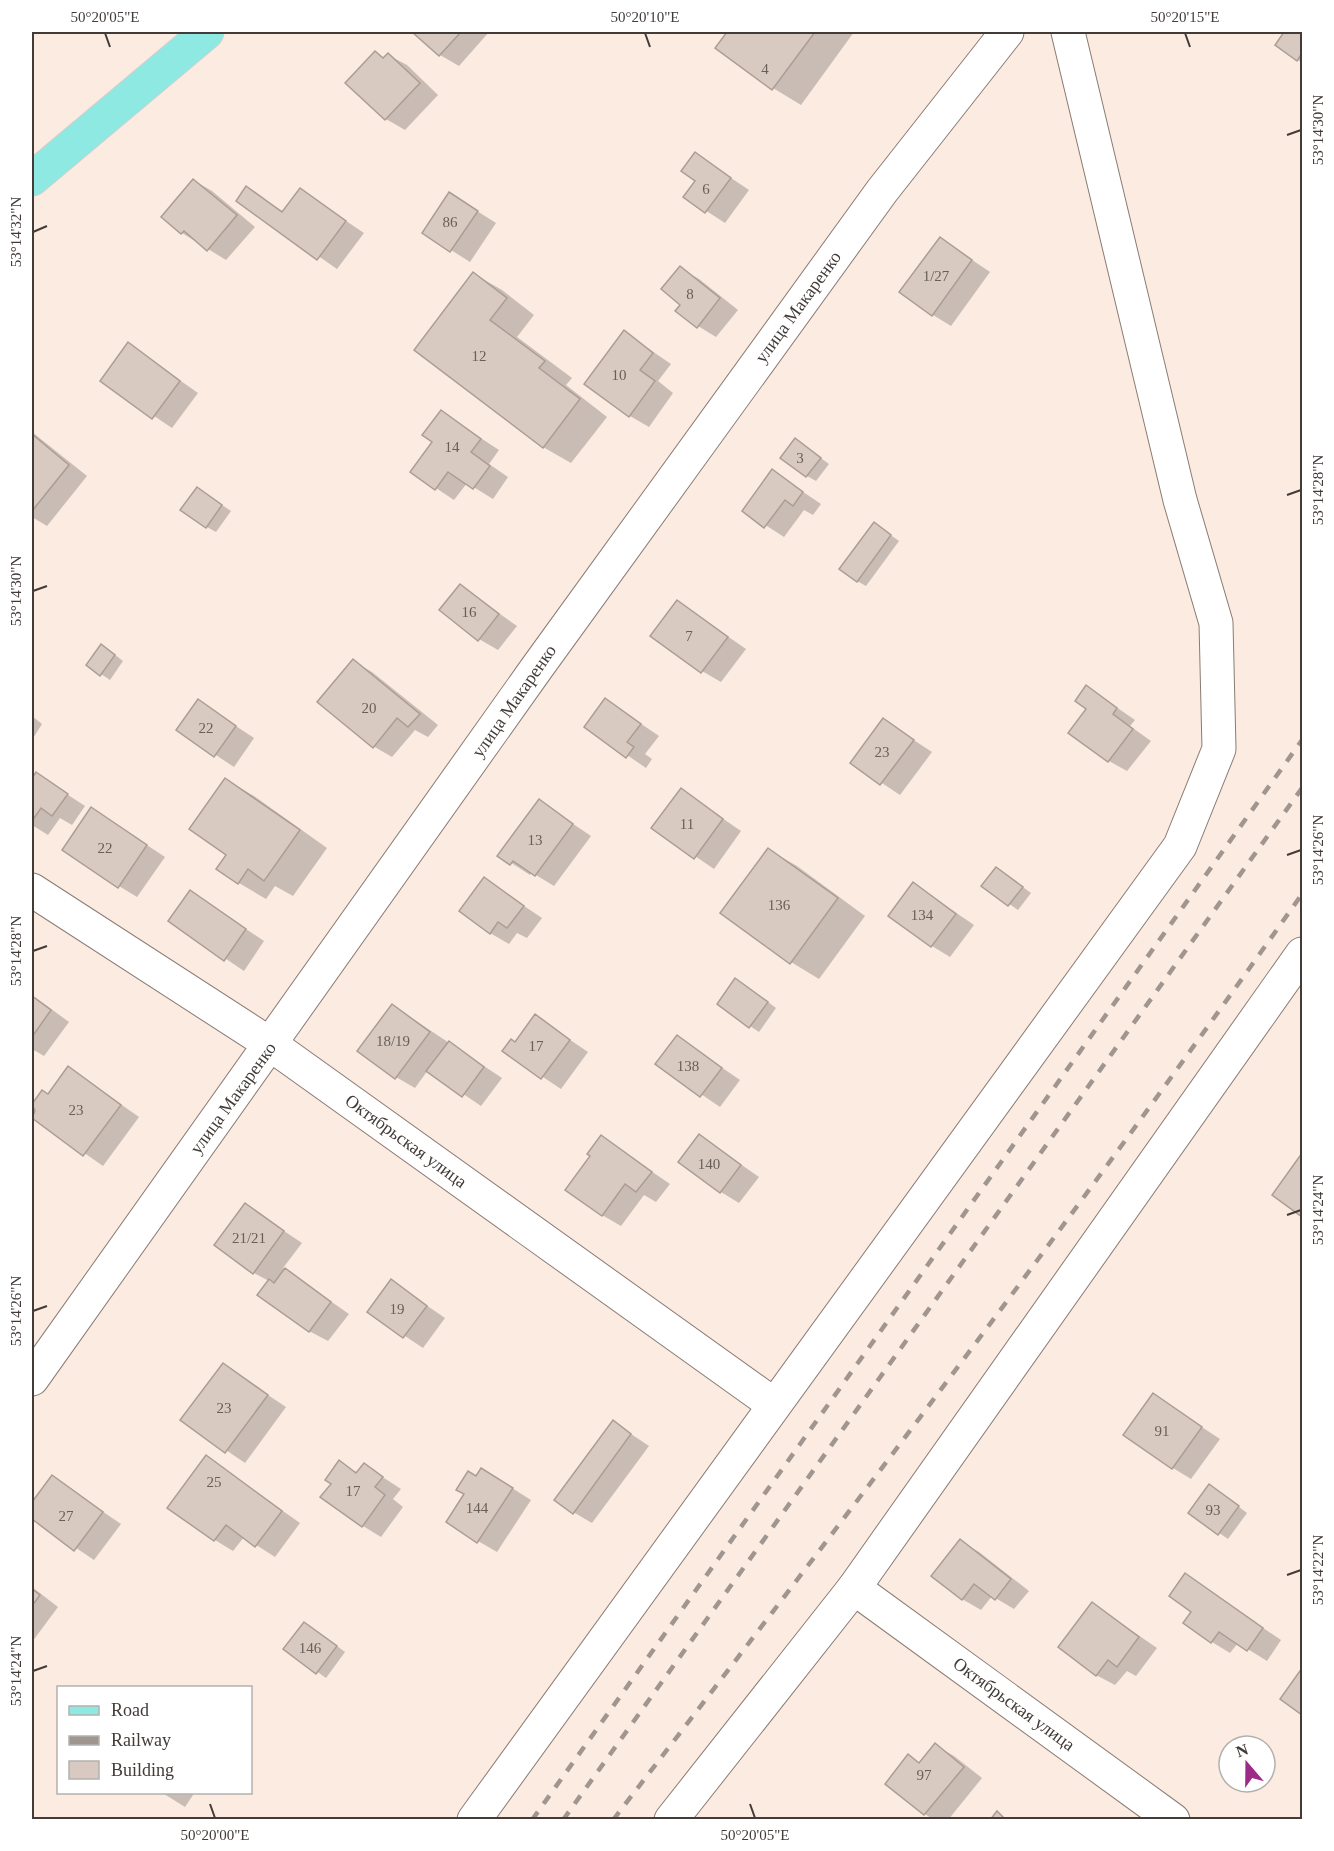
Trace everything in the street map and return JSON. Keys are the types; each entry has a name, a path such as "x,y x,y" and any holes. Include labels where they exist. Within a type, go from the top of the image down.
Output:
{"main road":[{"path":"32,179 207,32"}],"street":[{"name":"улица Макаренко","path":"32,1379 536,669 882,191 1007,32"},
{"path":"474,1820 773,1404 1180,846 1219,749 1216,623 1180,500 1068,32"},
{"name":"Октябрьская улица","path":"32,890 270,1044 773,1404"},
{"path":"671,1820 854,1588 1301,958"},
{"name":"Октябрьская улица","path":"854,1588 1173,1820"}],"building":[{"path":"412,32 461,32 439,56"},
{"path":"727,32 815,32 772,90 715,48"},
{"path":"1284,32 1302,32 1302,53 1297,61 1275,45"},
{"path":"375,51 383,58 388,53 420,83 385,120 345,83"},
{"path":"695,152 731,178 705,213 683,197 695,181 681,171"},
{"path":"193,179 237,215 207,251 184,231 181,234 161,217"},
{"path":"246,186 282,212 300,188 346,221 317,260 236,201"},
{"path":"449,192 478,211 450,252 422,233"},
{"path":"940,237 972,260 932,316 899,292"},
{"path":"680,266 720,298 697,328 675,311 680,305 661,289"},
{"path":"473,272 507,298 490,320 545,361 539,368 580,399 543,448 414,350"},
{"path":"624,330 653,353 640,370 655,381 629,417 584,384"},
{"path":"128,342 180,381 152,419 100,381"},
{"path":"441,410 481,439 471,452 490,466 473,489 448,472 435,490 410,472 432,442 422,435"},
{"path":"32,434 69,465 32,511"},
{"path":"795,438 821,458 806,477 780,458"},
{"path":"772,469 803,492 793,506 785,500 764,528 742,511"},
{"path":"197,487 222,505 206,528 180,510"},
{"path":"874,522 891,535 857,582 839,569"},
{"path":"460,584 499,614 478,641 439,610"},
{"path":"677,600 728,637 701,673 650,636"},
{"path":"101,644 115,655 100,676 86,665"},
{"path":"353,659 420,714 408,727 397,718 373,748 317,702"},
{"path":"1086,685 1117,708 1113,714 1133,729 1108,762 1068,733 1086,709 1075,701"},
{"path":"605,698 641,724 627,742 634,747 626,758 584,727"},
{"path":"198,699 236,726 214,757 176,730"},
{"path":"883,718 914,740 880,785 850,763"},
{"path":"36,772 68,794 52,816 41,808 32,821 32,778"},
{"path":"225,778 300,830 264,881 248,869 238,884 216,869 226,855 189,829"},
{"path":"681,788 723,819 694,859 651,828"},
{"path":"539,799 573,824 535,876 513,861 510,865 497,856"},
{"path":"91,807 147,845 118,888 62,850"},
{"path":"768,848 838,898 790,964 720,913"},
{"path":"996,867 1023,887 1008,906 981,886"},
{"path":"484,877 524,906 507,928 498,922 490,934 459,911"},
{"path":"913,882 956,914 931,947 888,916"},
{"path":"190,890 246,929 224,961 168,921"},
{"path":"735,978 768,1002 749,1028 717,1004"},
{"path":"32,996 51,1010 32,1037"},
{"path":"392,1004 430,1032 395,1079 357,1051"},
{"path":"535,1014 570,1040 541,1079 502,1051 511,1039 515,1042"},
{"path":"677,1035 722,1068 700,1097 655,1064"},
{"path":"449,1041 484,1067 462,1097 426,1071"},
{"path":"68,1066 121,1105 83,1156 32,1118 35,1111 32,1104 42,1090 48,1094"},
{"path":"699,1134 741,1165 720,1193 678,1162"},
{"path":"601,1135 652,1172 636,1192 625,1184 602,1216 565,1190 590,1156 587,1154"},
{"path":"1302,1153 1302,1217 1272,1195"},
{"path":"245,1203 284,1231 253,1274 214,1245"},
{"path":"285,1268 331,1302 309,1332 257,1295 269,1279 274,1283"},
{"path":"391,1279 427,1306 403,1338 367,1312"},
{"path":"223,1363 268,1395 225,1453 180,1420"},
{"path":"1153,1393 1202,1427 1172,1469 1123,1435"},
{"path":"613,1420 631,1434 573,1514 554,1500"},
{"path":"206,1455 282,1511 255,1547 226,1525 214,1541 167,1508"},
{"path":"339,1460 356,1473 364,1463 383,1477 375,1487 385,1495 362,1527 320,1497 331,1484 325,1480"},
{"path":"481,1468 513,1488 477,1543 446,1522 464,1494 456,1490 468,1471 476,1476"},
{"path":"52,1475 103,1512 74,1551 32,1519 32,1502"},
{"path":"1209,1484 1239,1506 1218,1535 1188,1513"},
{"path":"960,1539 1011,1579 995,1600 974,1584 962,1600 931,1576"},
{"path":"1185,1573 1263,1628 1247,1651 1219,1632 1211,1643 1183,1623 1191,1612 1169,1596"},
{"path":"32,1589 40,1595 32,1606"},
{"path":"1092,1602 1139,1637 1117,1667 1108,1660 1096,1676 1058,1647"},
{"path":"304,1622 337,1646 316,1674 283,1649"},
{"path":"1302,1668 1302,1715 1280,1699"},
{"path":"935,1743 964,1767 924,1815 885,1784 908,1754 919,1763"},
{"path":"997,1811 1006,1820 990,1820"}],"railway":[{"path":"532,1820 1302,740"},
{"path":"563,1820 1302,788"},
{"path":"613,1820 789,1591 1049,1245 1302,894"}]}
